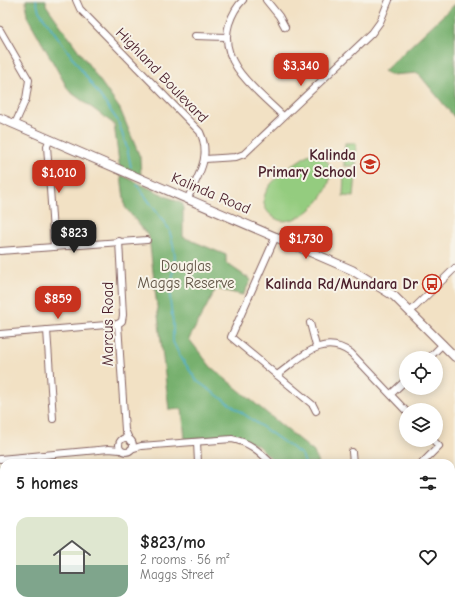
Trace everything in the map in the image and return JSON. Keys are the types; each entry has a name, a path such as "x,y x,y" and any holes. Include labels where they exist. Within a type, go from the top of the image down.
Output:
{"street":[{"name":"Highland Boulevard","path":"76,0 80,9 200,132 204,140 205,159 188,198"},
{"path":"243,0 232,17 226,37 230,53 238,70 283,116"},
{"path":"266,0 279,16 285,27"},
{"path":"205,159 240,156 372,33 380,22 389,0"},
{"path":"0,30 29,80 26,99 15,124"},
{"path":"195,36 226,37"},
{"name":"Kalinda Road","path":"0,118 352,270 394,296 411,311 455,357"},
{"path":"50,139 47,146 54,246"},
{"path":"276,236 231,337 313,405 316,411"},
{"path":"0,251 147,240"},
{"name":"Marcus Road","path":"119,241 123,315 122,321 118,324 125,430 131,441"},
{"path":"411,311 455,268"},
{"path":"310,323 316,346"},
{"path":"0,334 118,324"},
{"path":"47,330 53,419"},
{"path":"436,351 443,344"},
{"path":"278,375 316,346 334,345 345,349 399,403"},
{"path":"391,394 399,387"},
{"name":"Marcus Road","path":"120,441 125,430"},
{"path":"109,449 124,439 141,446"},
{"path":"23,459 109,449 127,452 141,446 218,439 240,440 258,450 268,459"},
{"path":"120,441 120,450"},
{"path":"131,441 131,449"},
{"path":"197,442 198,459"},
{"path":"426,459 438,447"},
{"path":"352,452 353,459"}],"green space":[{"path":"26,0 46,0 46,5 120,109 140,157 141,178 120,170 114,124 69,91 27,16"},
{"path":"455,4 455,118 418,73 391,75 384,71"},
{"path":"345,143 356,143 356,166 344,166"},
{"path":"309,154 323,156 330,166 328,185 324,194 318,202 302,215 284,221 273,217 268,212 264,204 265,195 269,187 276,178"},
{"path":"344,172 356,173 354,197 343,196"},
{"name":"Douglas Maggs Reserve","path":"121,175 183,204 183,237 226,255 226,263 251,280 243,295 216,289 189,339 211,367 314,452 317,459 272,459 257,445 237,436 185,439 182,409 169,410 149,237 125,207"}],"waterway":[{"path":"36,0 39,11 118,121 127,148 131,167"},
{"path":"137,185 169,229 173,244 175,256 170,301 173,323 173,342 180,356 197,381 302,455 304,459"}],"place":[{"name":"Kalinda Primary School","path":"370,164"},
{"name":"Kalinda Rd/Mundara Dr","path":"432,284"}]}
